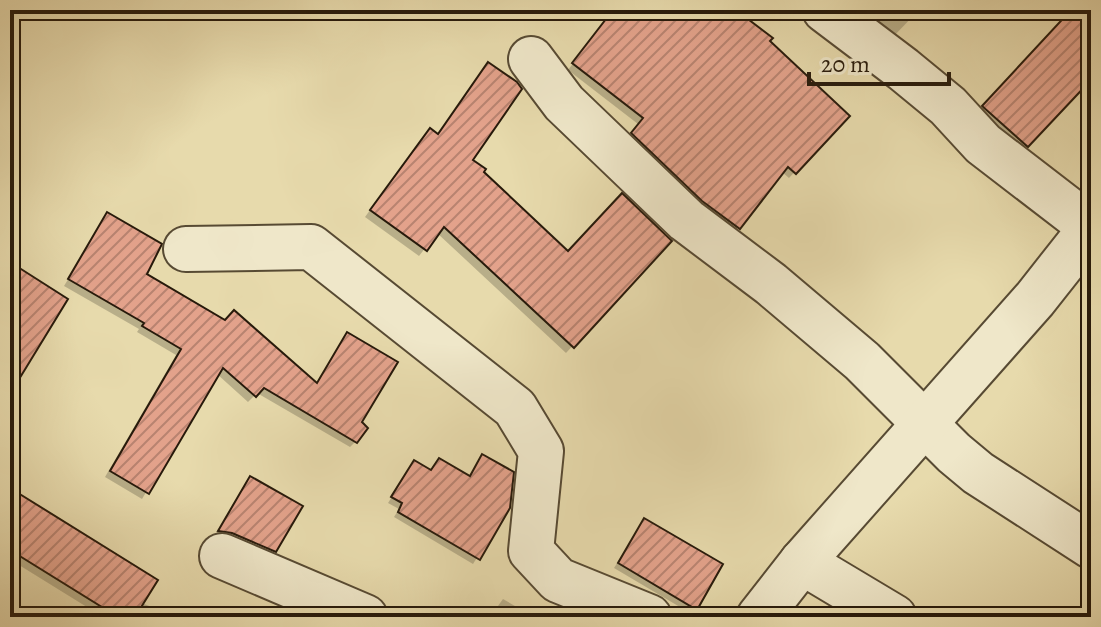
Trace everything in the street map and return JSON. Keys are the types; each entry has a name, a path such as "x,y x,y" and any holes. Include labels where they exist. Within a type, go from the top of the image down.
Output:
{"street":[{"path":"759,617 802,562 1035,299 1091,227 983,144 948,106 915,78 825,10"},
{"path":"531,59 564,103 686,220 771,284 862,361 978,473 1091,546"},
{"path":"186,249 311,247 503,398 515,408 541,451 531,551 558,580 649,617"},
{"path":"222,556 365,617"},
{"path":"802,562 894,617"}],"building":[{"path":"613,10 736,10 773,38 770,41 850,116 796,174 788,167 740,229 702,201 631,133 643,118 572,63"},
{"path":"1071,10 1091,10 1091,80 1028,147 982,106"},
{"path":"488,62 522,89 473,160 486,169 484,172 568,251 622,193 672,241 574,348 444,227 427,251 370,210 430,128 438,134"},
{"path":"107,212 162,244 147,274 225,320 234,310 317,383 347,332 398,362 362,422 368,428 357,443 264,388 256,397 223,368 149,494 110,471 181,349 142,326 144,323 68,279"},
{"path":"10,262 68,299 10,394"},
{"path":"482,454 514,472 510,508 480,560 398,512 402,503 391,497 414,460 431,470 439,458 470,476"},
{"path":"250,476 303,506 276,552 232,533 218,531"},
{"path":"10,488 158,580 135,617 118,617 10,550"},
{"path":"644,518 723,564 697,610 618,563"}]}
